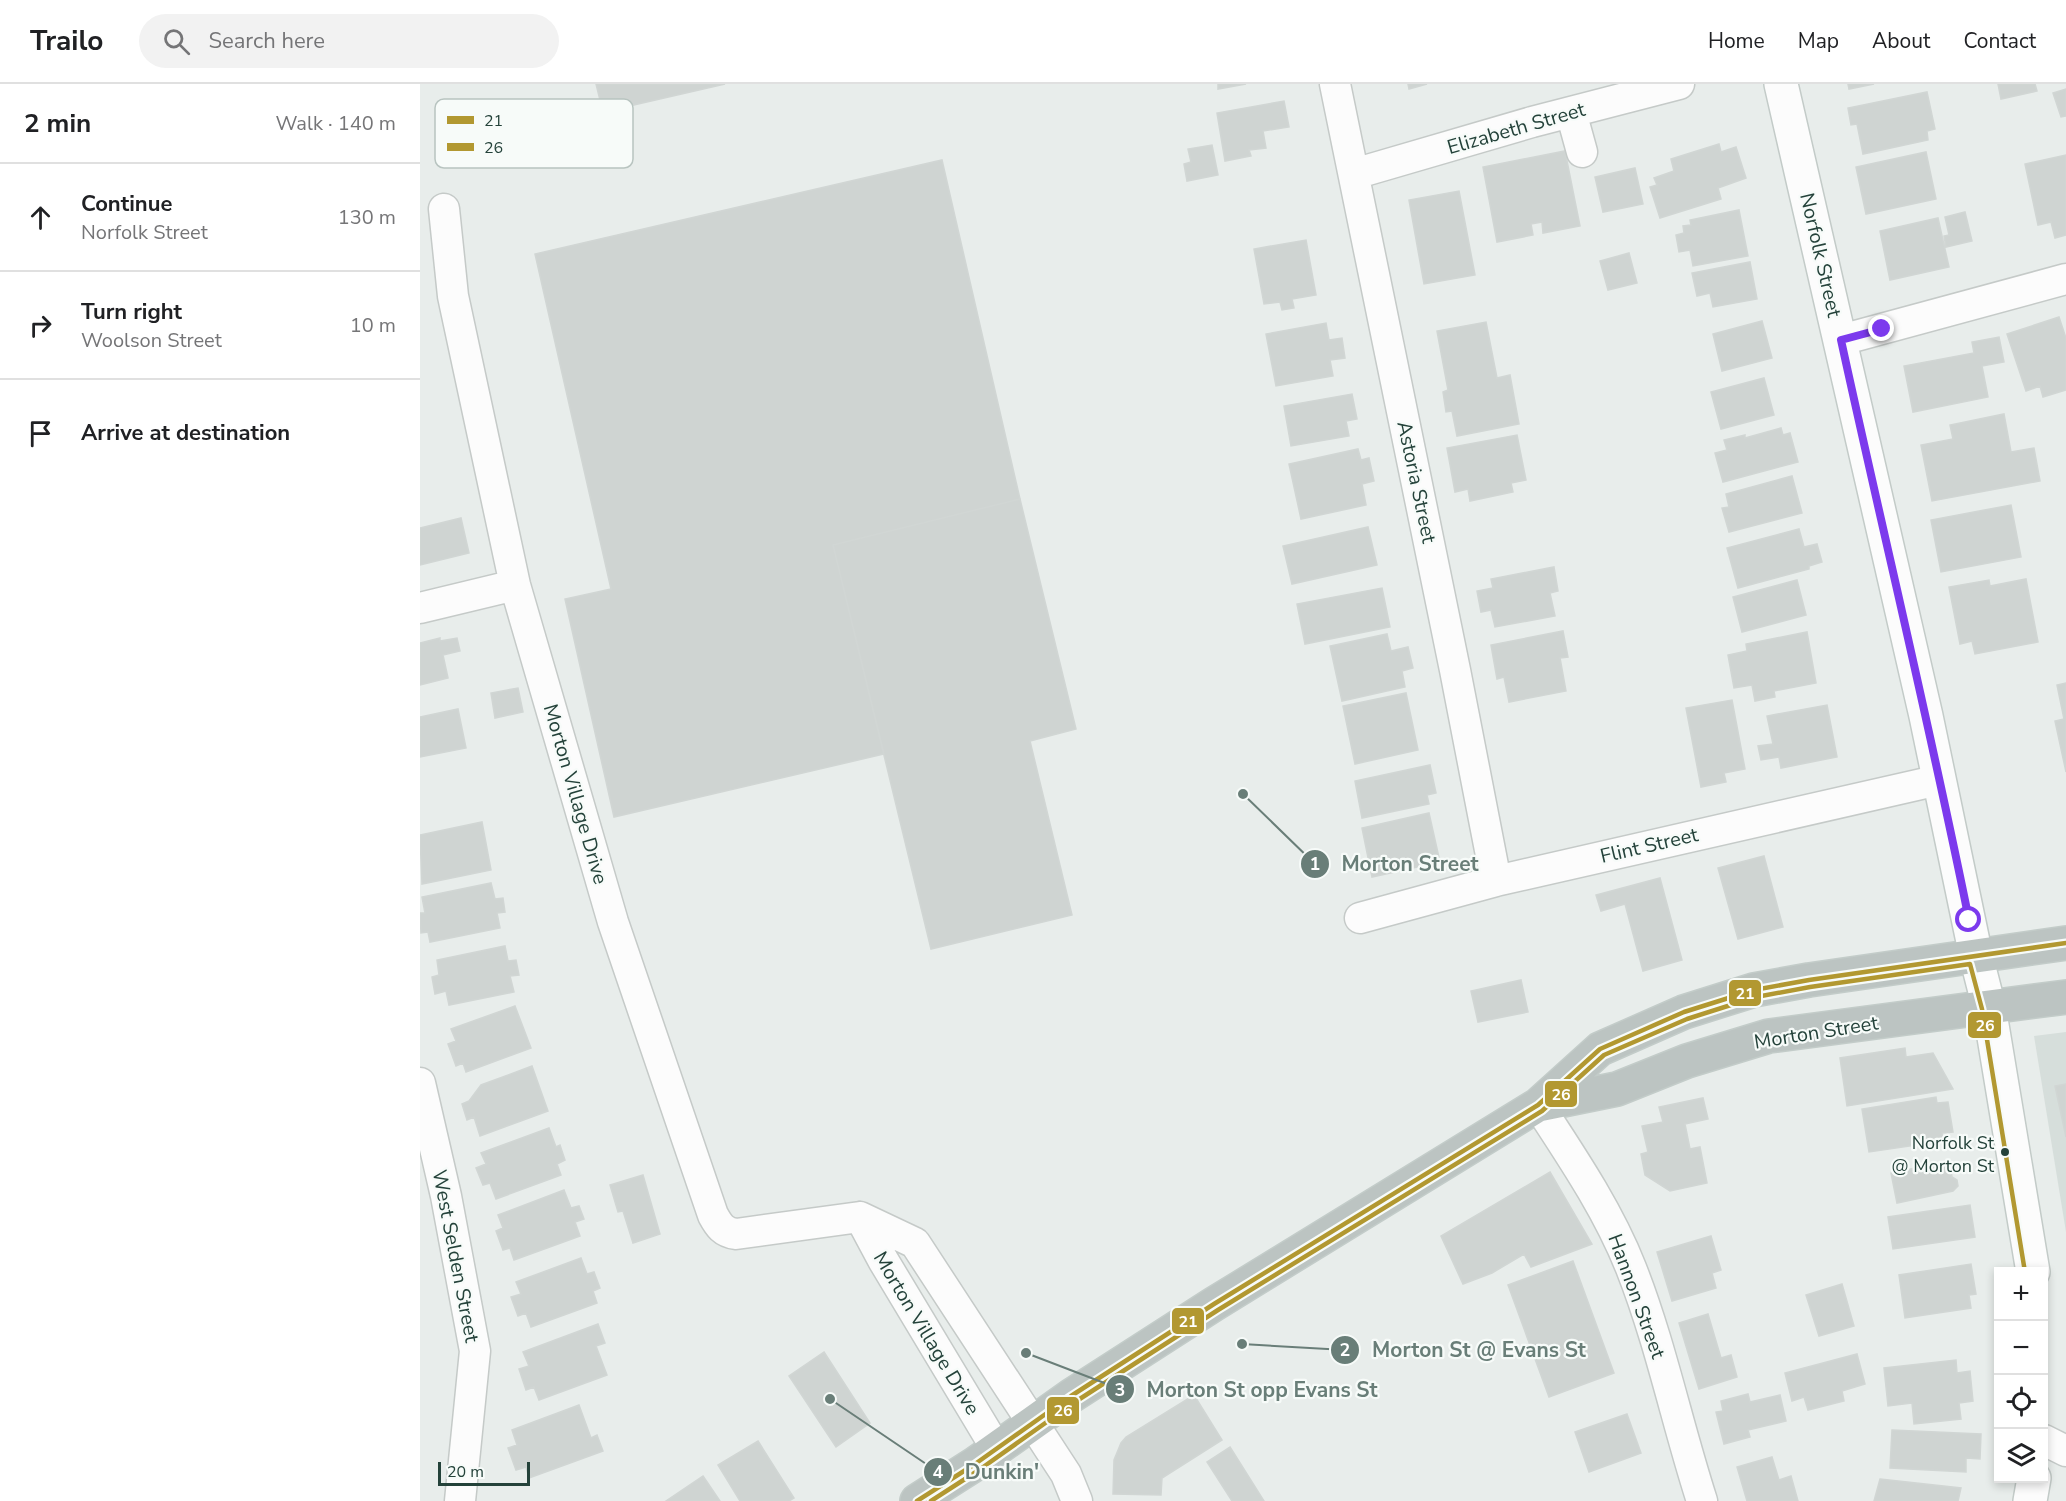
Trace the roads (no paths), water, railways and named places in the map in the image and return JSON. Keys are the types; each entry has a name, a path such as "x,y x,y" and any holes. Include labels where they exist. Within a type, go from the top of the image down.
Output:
{"highway":[{"name":"Morton Street","path":"917,1501 975,1464 1031,1422 1214,1304 1538,1105 1600,1048 1713,1001 1754,990 1792,982 2066,943"},
{"name":"Morton Street","path":"1538,1105 1617,1089 1680,1063 1769,1036 2066,997"}],"main road":[{"name":"Norfolk Street","path":"1781,84 1841,340 1989,1007 2032,1267"},
{"path":"2030,1501 2033,1483"}],"street":[{"name":"Astoria Street","path":"1335,84 1496,881"},
{"name":"Elizabeth Street","path":"1354,174 1571,112 1679,84"},
{"path":"1571,112 1582,152"},
{"name":"Morton Village Drive","path":"444,209 453,296 515,585 614,922 713,1215 726,1232 736,1234 860,1216 915,1243 1066,1474 1077,1501"},
{"path":"1841,340 2066,279"},
{"path":"420,608 515,585"},
{"name":"Flint Street","path":"1360,918 1496,881 1939,780"},
{"name":"West Selden Street","path":"420,1083 446,1196 475,1351 460,1501"},
{"name":"Hannon Street","path":"1538,1105 1590,1186 1630,1266 1648,1314 1702,1501"},
{"name":"Morton Village Drive","path":"860,1216 883,1260 996,1448"},
{"path":"2048,1442 2066,1451"}],"place":[{"name":"Morton Street","path":"1243,794"},
{"name":"Norfolk St @ Morton St","path":"2005,1152"},
{"name":"Morton St @ Evans St","path":"1242,1344"},
{"name":"Morton St opp Evans St","path":"1026,1353"},
{"name":"Dunkin'","path":"830,1399"}]}
